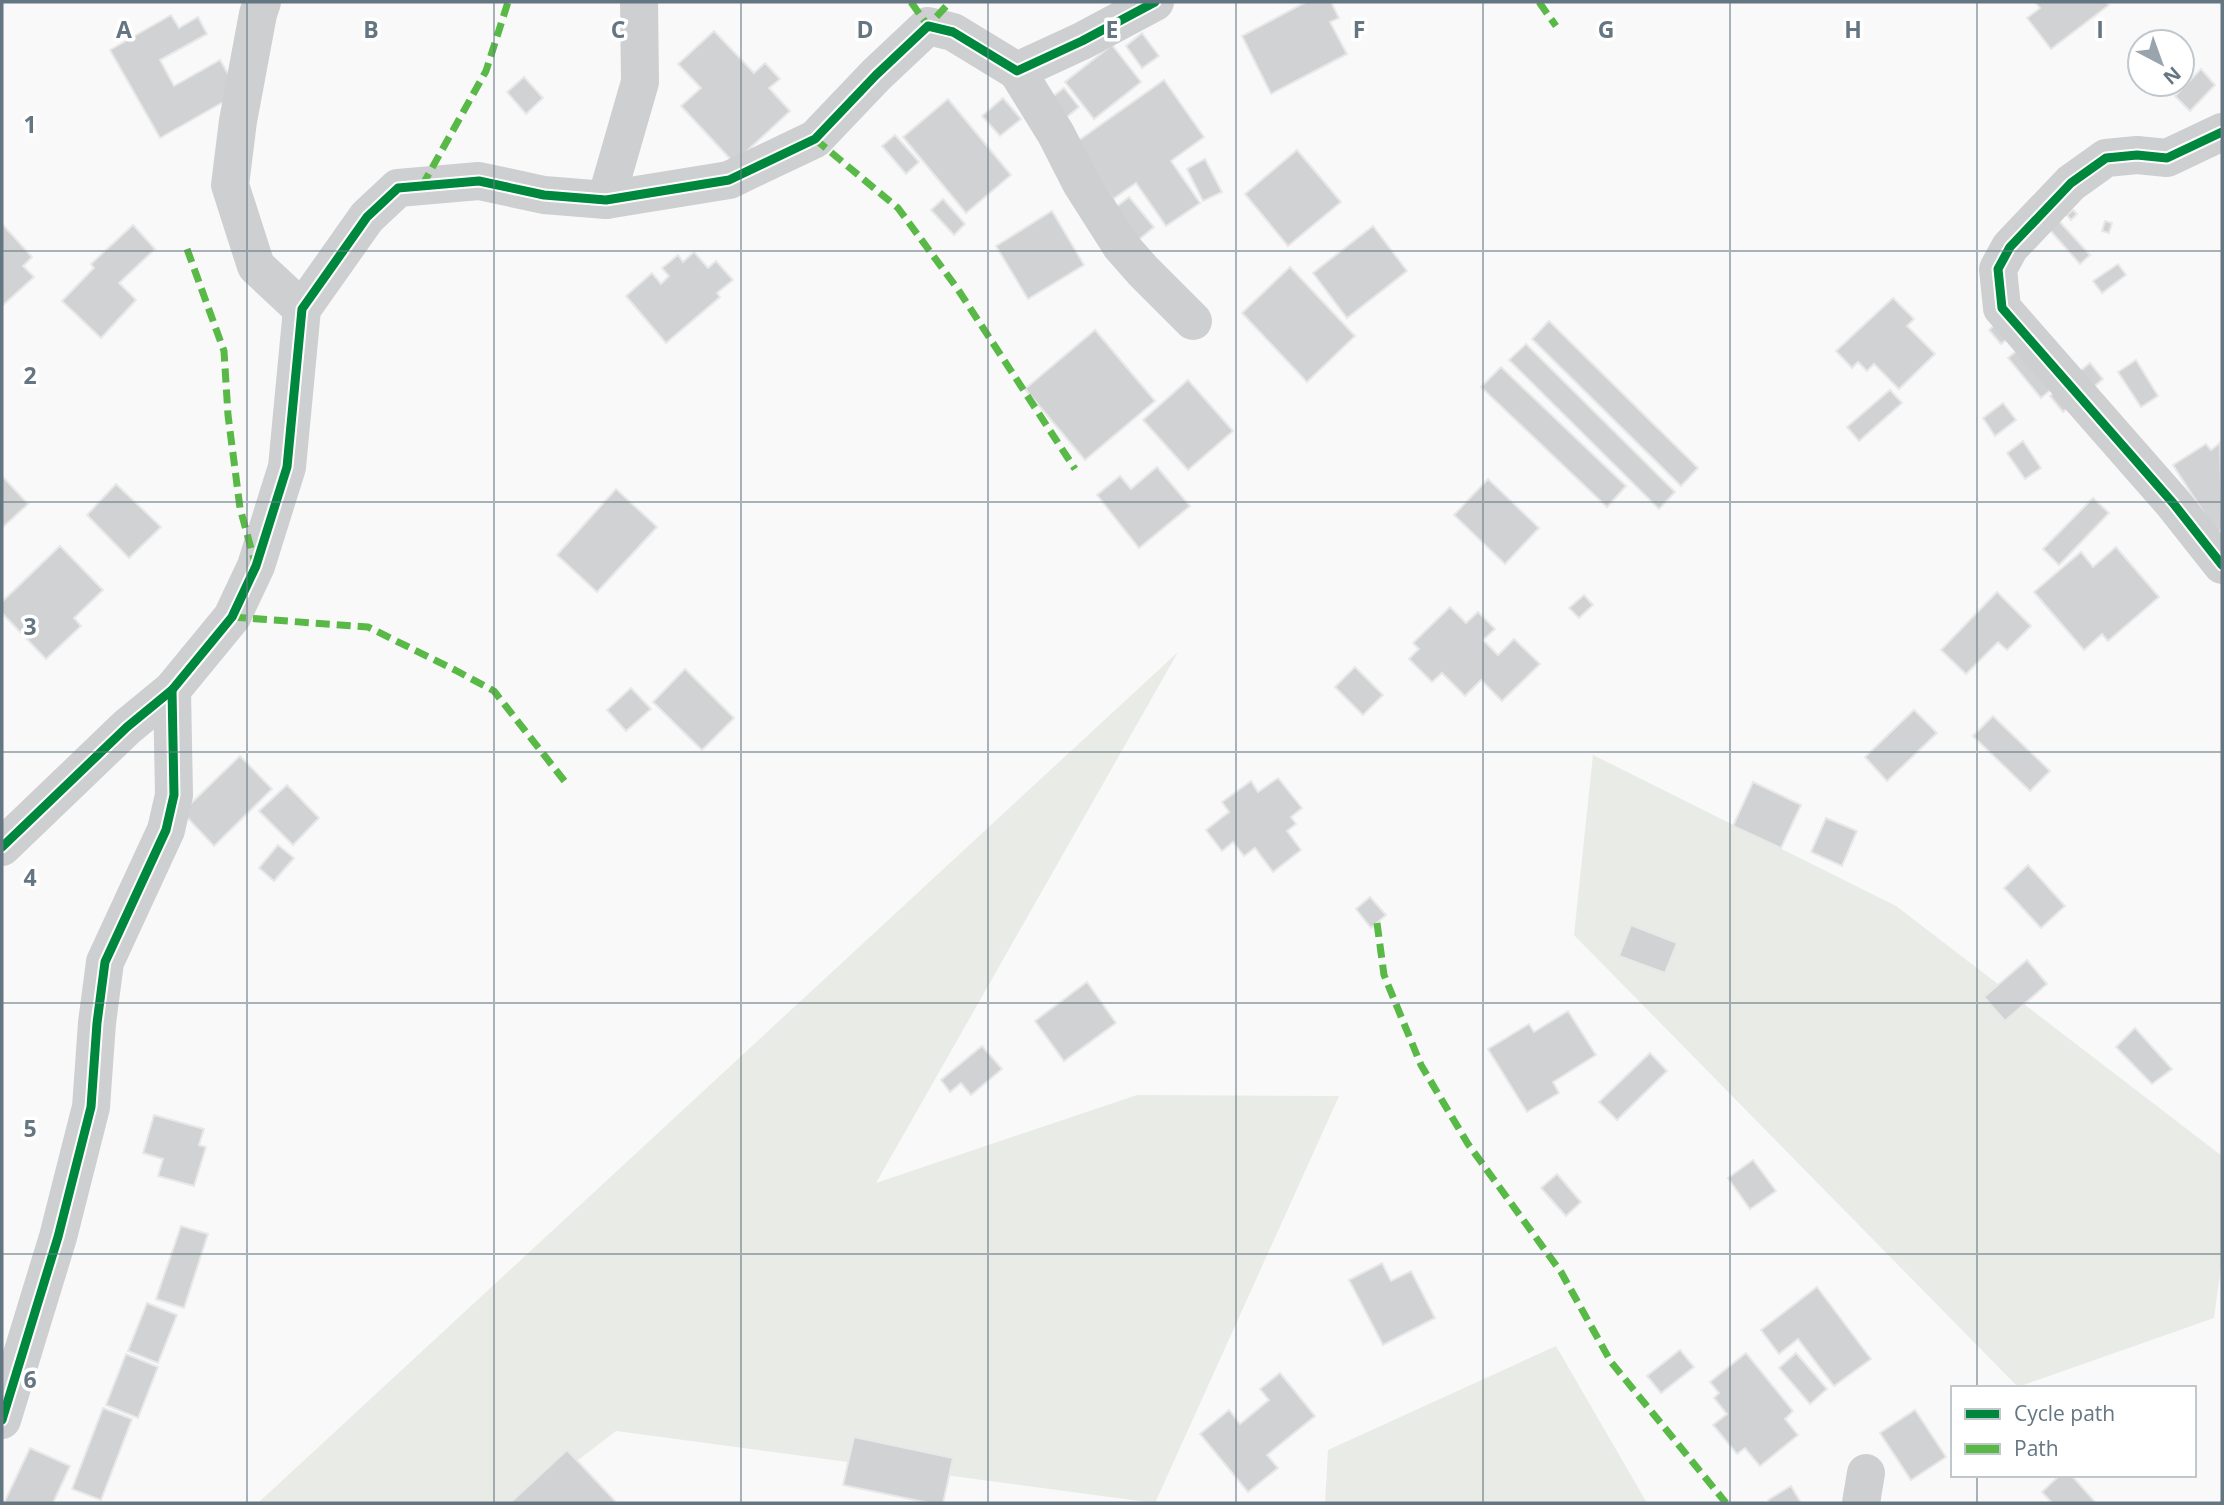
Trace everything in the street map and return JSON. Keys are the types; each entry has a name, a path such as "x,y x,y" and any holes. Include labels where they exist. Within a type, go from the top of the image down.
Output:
{"street":[{"path":"262,2 238,121 229,185 256,266 302,309"},
{"path":"606,200 640,82 639,2"},
{"path":"1017,71 1082,41 1155,2"},
{"path":"2,847 127,727 172,690 232,617 256,566 287,467 302,309 367,217 398,188 479,181 544,195 606,200 729,180 815,139 876,75 928,26 953,32 1017,71 1121,246 1193,321"},
{"path":"2222,132 2167,158 2137,155 2105,158 2071,183 2010,247 1998,269 2002,308 2173,503 2222,565"},
{"path":"2,1420 58,1237 91,1107 97,1023 105,962 166,830 174,795 172,690"}],"shaded area":[{"path":"1178,652 876,1183 1137,1095 1339,1096 1155,1503 616,1431 522,1503 258,1503"},
{"path":"1593,755 1896,906 2222,1156 2222,1259 2214,1318 2017,1386 1574,935"},
{"path":"1556,1346 1647,1503 1325,1503 1328,1450"}],"building":[{"path":"1306,2 1331,2 1339,18 1330,22 1347,54 1271,94 1242,36"},
{"path":"2035,2 2106,2 2109,5 2051,49 2027,18 2040,8"},
{"path":"171,15 179,28 198,17 207,34 160,60 174,86 220,60 239,93 160,138 110,50"},
{"path":"714,31 754,73 765,63 780,79 769,88 790,111 734,163 681,106 701,88 678,64"},
{"path":"1142,33 1159,56 1142,68 1126,46"},
{"path":"1112,45 1141,82 1094,119 1065,82"},
{"path":"2201,69 2215,85 2190,111 2177,98 2196,98 2196,74"},
{"path":"524,77 543,98 526,114 507,92"},
{"path":"1164,80 1204,137 1171,161 1200,203 1166,226 1136,183 1113,199 1075,143"},
{"path":"1064,88 1079,107 1063,120 1047,101"},
{"path":"1003,98 1021,119 1000,136 982,116"},
{"path":"948,99 1011,175 966,213 903,137"},
{"path":"895,135 919,162 906,174 882,146"},
{"path":"1297,150 1341,202 1288,246 1245,194"},
{"path":"1205,159 1222,192 1203,201 1187,169"},
{"path":"1129,197 1154,227 1130,247 1105,216"},
{"path":"943,199 965,224 954,235 931,210"},
{"path":"2073,210 2077,214 2071,220 2067,215"},
{"path":"1052,211 1084,265 1028,299 996,246"},
{"path":"2058,220 2090,255 2080,264 2049,229"},
{"path":"2105,221 2112,223 2109,233 2102,231"},
{"path":"2,224 32,257 23,266 34,277 2,306"},
{"path":"133,225 155,249 119,283 136,300 101,338 62,301 94,268 91,264"},
{"path":"1373,226 1407,271 1347,318 1313,273"},
{"path":"694,252 708,268 716,261 733,280 717,293 720,297 666,343 626,296 652,273 661,284 669,276 662,268 678,255 683,262"},
{"path":"2118,264 2126,275 2102,293 2093,281"},
{"path":"1290,267 1355,336 1307,382 1242,313"},
{"path":"1893,298 1914,319 1907,326 1935,354 1899,389 1874,364 1867,371 1858,362 1852,368 1836,351"},
{"path":"2000,320 2012,335 2001,344 1989,330"},
{"path":"1549,321 1698,468 1681,486 1532,339"},
{"path":"1095,330 1155,401 1085,460 1025,389"},
{"path":"2038,333 2070,374 2041,398 2008,358"},
{"path":"1526,344 1675,492 1659,509 1509,360"},
{"path":"2136,360 2158,396 2141,407 2118,372"},
{"path":"2090,363 2103,379 2063,412 2050,396"},
{"path":"1501,367 1626,486 1607,507 1481,387"},
{"path":"1188,380 1233,431 1188,470 1143,420"},
{"path":"1890,390 1902,403 1859,441 1847,427"},
{"path":"2003,403 2016,420 1995,436 1983,418"},
{"path":"2023,441 2041,468 2025,479 2007,453"},
{"path":"2220,443 2222,529 2217,533 2173,465 2206,444 2211,450"},
{"path":"1157,467 1190,506 1139,548 1097,495 1120,476 1131,489"},
{"path":"2,476 28,504 2,528"},
{"path":"1488,479 1539,528 1505,564 1454,515"},
{"path":"116,484 161,527 129,558 87,515"},
{"path":"616,489 657,527 597,592 557,555"},
{"path":"2093,498 2109,513 2059,565 2043,549"},
{"path":"60,546 103,590 74,618 81,626 46,659 2,613 2,602"},
{"path":"2116,547 2159,597 2108,641 2102,634 2084,650 2034,592 2081,552 2093,567"},
{"path":"1997,592 2031,626 2007,650 1998,642 1966,674 1941,650"},
{"path":"1584,595 1593,605 1579,618 1569,608"},
{"path":"1450,607 1466,623 1478,612 1495,629 1483,640 1498,655 1514,639 1540,664 1502,701 1481,680 1465,696 1442,673 1432,682 1409,659 1419,649 1413,643"},
{"path":"1355,667 1383,695 1363,715 1335,687"},
{"path":"685,669 734,718 702,750 653,702"},
{"path":"631,688 651,709 626,731 607,710"},
{"path":"1914,710 1937,733 1887,781 1865,757"},
{"path":"1993,716 2050,771 2030,791 1973,736"},
{"path":"240,756 272,789 214,846 182,812"},
{"path":"1278,778 1302,808 1291,817 1296,824 1287,831 1301,850 1273,872 1255,848 1244,856 1233,842 1222,851 1206,830 1229,812 1222,802 1251,781 1258,792"},
{"path":"1753,782 1801,805 1781,848 1733,826"},
{"path":"287,785 319,818 293,845 259,811"},
{"path":"1826,818 1857,831 1842,866 1811,852"},
{"path":"278,845 294,858 274,881 259,868"},
{"path":"2028,865 2065,906 2041,928 2004,888"},
{"path":"1370,897 1386,915 1371,928 1356,909"},
{"path":"1631,925 1677,943 1665,973 1619,956"},
{"path":"2027,960 2047,984 2005,1021 1984,997"},
{"path":"1087,982 1116,1023 1064,1061 1035,1021"},
{"path":"1568,1011 1596,1055 1553,1082 1559,1093 1527,1112 1488,1049 1529,1024 1534,1032"},
{"path":"2135,1028 2172,1069 2152,1084 2116,1047"},
{"path":"982,1046 1002,1069 971,1095 961,1083 950,1092 941,1080"},
{"path":"1650,1053 1667,1071 1617,1120 1599,1102"},
{"path":"154,1115 204,1129 199,1145 206,1147 194,1186 158,1176 163,1159 143,1153"},
{"path":"1753,1160 1776,1191 1750,1209 1728,1178"},
{"path":"1557,1174 1581,1202 1566,1216 1541,1188"},
{"path":"181,1226 208,1234 184,1308 156,1299"},
{"path":"1382,1263 1391,1281 1411,1271 1435,1318 1383,1345 1349,1280"},
{"path":"1817,1287 1871,1359 1834,1386 1798,1339 1779,1354 1761,1330"},
{"path":"147,1303 177,1315 158,1363 128,1351"},
{"path":"1680,1350 1694,1367 1661,1393 1647,1376"},
{"path":"1746,1353 1793,1411 1785,1419 1798,1435 1760,1466 1745,1448 1737,1454 1713,1425 1727,1414 1714,1398 1719,1393 1710,1382"},
{"path":"1796,1353 1827,1389 1810,1404 1779,1368"},
{"path":"126,1354 158,1367 138,1418 106,1405"},
{"path":"1280,1373 1315,1416 1267,1455 1278,1468 1248,1492 1200,1434 1229,1410 1240,1424 1269,1400 1260,1389"},
{"path":"103,1408 132,1419 101,1500 72,1489"},
{"path":"1915,1410 1946,1457 1911,1480 1880,1433"},
{"path":"854,1437 953,1458 943,1503 929,1503 843,1485"},
{"path":"30,1448 70,1466 53,1503 4,1503"},
{"path":"567,1450 617,1503 510,1503"},
{"path":"2058,1477 2073,1477 2096,1503 2052,1503 2042,1492"},
{"path":"1791,1486 1801,1503 1770,1503 1768,1500"}],"marked path":[{"path":"422,186 486,71 508,2"},
{"path":"911,2 928,26 950,2"},
{"path":"1539,2 1556,26"},
{"path":"815,139 898,208 957,288 1075,469"},
{"path":"187,249 224,351 228,415 240,508 255,563"},
{"path":"232,617 368,627 455,670 494,691 566,783"},
{"path":"1377,923 1384,975 1421,1065 1468,1144 1561,1272 1611,1362 1726,1503"}],"cycle path":[{"path":"2,847 127,727 172,690 232,617 256,566 287,467 302,309 367,217 398,188 479,181 544,195 606,200 729,180 815,139 876,75 928,26 953,32 1017,71 1082,41 1155,2"},
{"path":"2222,132 2167,158 2137,155 2106,158 2071,183 2010,247 1998,269 2002,308 2173,503 2222,565"},
{"path":"2,1420 58,1237 91,1107 97,1023 105,962 166,830 174,795 172,690"}]}
